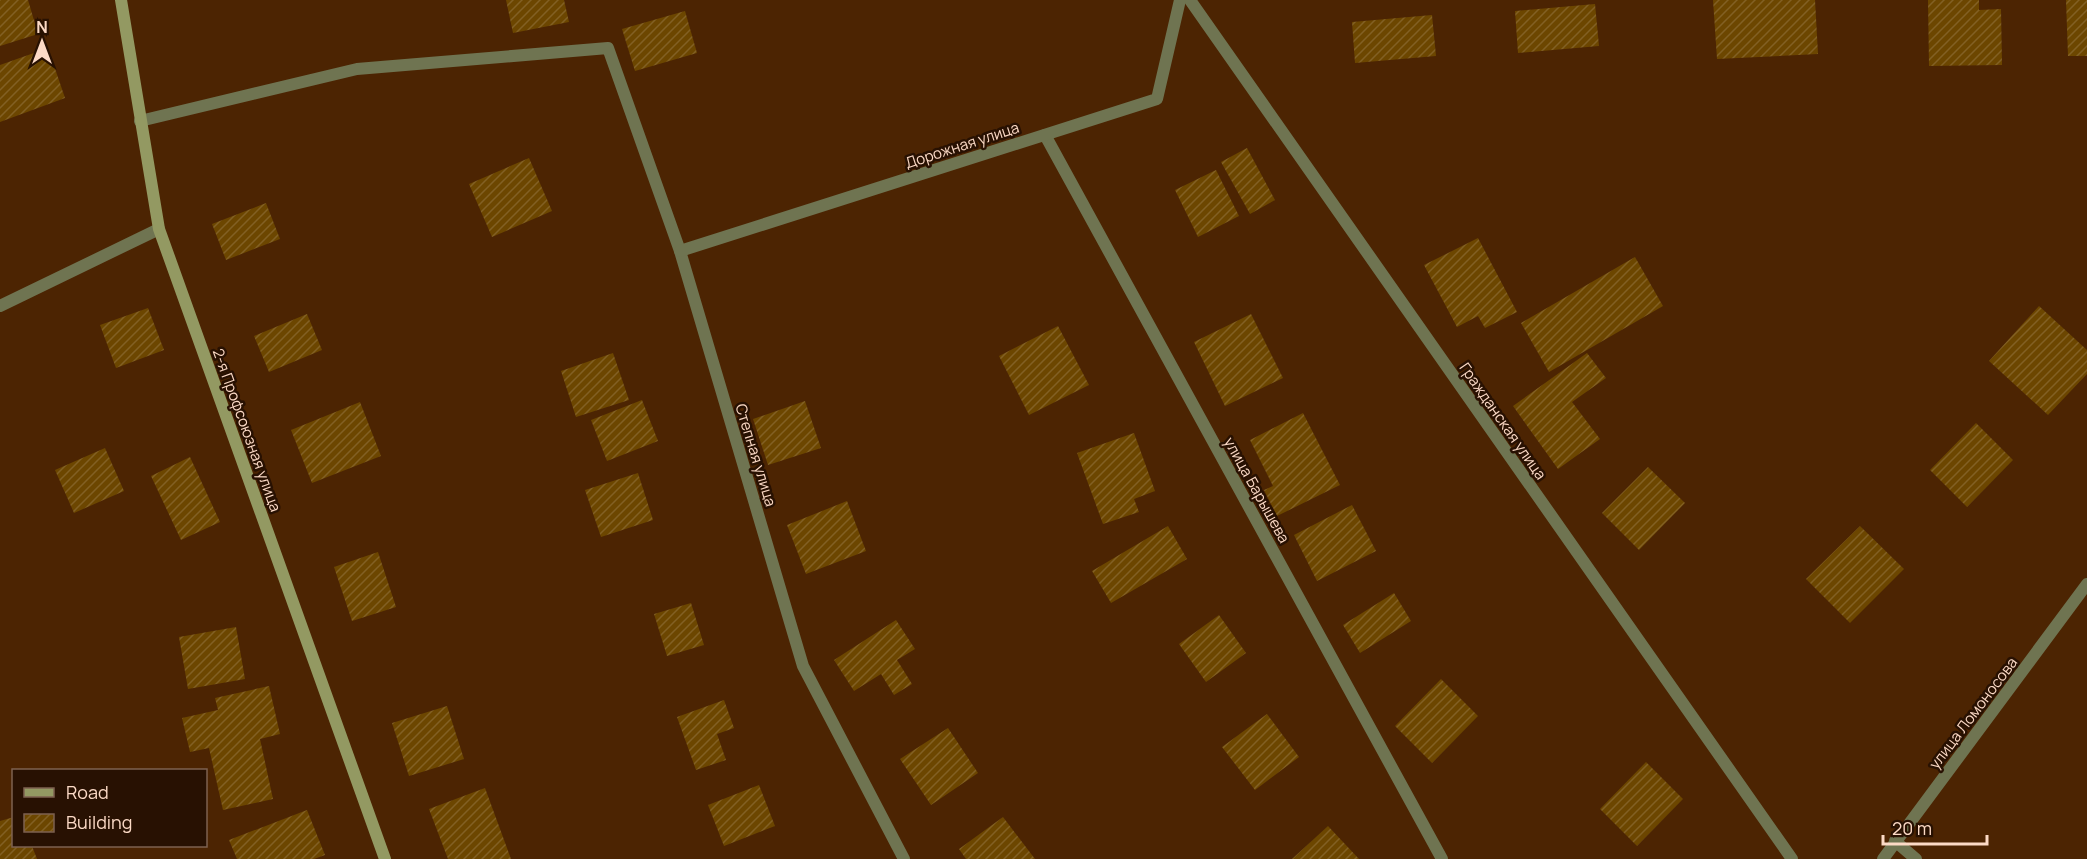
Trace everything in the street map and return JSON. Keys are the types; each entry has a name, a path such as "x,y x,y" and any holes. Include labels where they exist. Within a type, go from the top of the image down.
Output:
{"street":[{"name":"2-я Профсоюзная улица","path":"121,0 159,229 385,859"},
{"name":"Дорожная улица","path":"680,251 1157,99 1180,0"},
{"name":"Гражданская улица","path":"1190,0 1792,859"},
{"name":"Степная улица","path":"140,121 357,69 608,48 680,251 803,666 904,859"},
{"name":"улица Барышева","path":"1045,135 1442,859"},
{"path":"0,306 159,229"},
{"name":"улица Ломоносова","path":"1883,859 2087,584"},
{"path":"1895,842 1916,859"}],"building":[{"path":"0,0 28,0 38,34 0,46"},
{"path":"506,0 564,0 569,22 513,33"},
{"path":"1713,0 1815,0 1818,54 1717,59"},
{"path":"1928,0 1979,0 1979,10 2001,9 2002,65 1929,66"},
{"path":"2066,0 2087,0 2087,56 2068,56"},
{"path":"1595,4 1599,46 1518,53 1515,11"},
{"path":"685,11 697,53 635,71 622,29"},
{"path":"1432,15 1436,56 1355,63 1352,22"},
{"path":"48,48 65,98 0,122 0,65"},
{"path":"1247,148 1275,200 1250,214 1221,162"},
{"path":"529,158 552,211 492,237 469,184"},
{"path":"1216,170 1239,216 1198,237 1175,190"},
{"path":"266,203 280,239 226,260 212,224"},
{"path":"1478,238 1517,312 1485,328 1478,316 1457,327 1424,265"},
{"path":"1635,257 1663,306 1549,372 1521,323"},
{"path":"2039,306 2087,350 2087,374 2048,415 1989,361"},
{"path":"148,308 164,350 116,368 100,325"},
{"path":"307,314 322,350 269,372 254,336"},
{"path":"1251,314 1283,378 1225,406 1194,342"},
{"path":"1058,326 1089,385 1029,415 999,356"},
{"path":"613,353 629,400 576,417 561,371"},
{"path":"1587,353 1606,378 1572,402 1600,439 1558,469 1513,406"},
{"path":"642,400 658,441 607,461 591,420"},
{"path":"805,401 821,448 768,465 753,419"},
{"path":"360,402 381,456 312,483 291,430"},
{"path":"1303,413 1340,485 1277,516 1264,490 1273,486 1250,440"},
{"path":"1976,423 2013,460 1967,507 1930,470"},
{"path":"1134,433 1155,491 1134,499 1139,512 1103,524 1077,453"},
{"path":"105,448 124,491 74,513 55,470"},
{"path":"190,457 220,522 181,540 151,476"},
{"path":"1648,467 1685,503 1639,550 1602,513"},
{"path":"638,473 653,520 601,537 585,490"},
{"path":"847,501 866,551 806,574 787,525"},
{"path":"1352,505 1376,551 1317,581 1294,535"},
{"path":"1168,526 1187,559 1111,603 1092,571"},
{"path":"1860,526 1904,569 1850,623 1806,579"},
{"path":"378,552 396,607 352,621 334,567"},
{"path":"1394,593 1411,621 1360,653 1343,625"},
{"path":"691,603 704,645 667,656 654,614"},
{"path":"1219,615 1246,653 1206,682 1179,644"},
{"path":"896,620 915,649 897,660 912,684 894,695 881,674 854,691 834,660"},
{"path":"236,627 245,679 188,689 179,637"},
{"path":"1441,679 1478,716 1432,763 1395,726"},
{"path":"269,686 280,734 260,739 273,799 223,810 209,748 190,752 182,718 218,710 215,698"},
{"path":"724,700 734,728 717,734 726,760 696,770 677,717"},
{"path":"447,706 464,759 409,776 392,723"},
{"path":"1267,714 1299,757 1255,790 1222,747"},
{"path":"948,728 978,773 931,805 900,759"},
{"path":"1646,762 1683,799 1637,846 1600,809"},
{"path":"759,785 775,826 724,846 708,805"},
{"path":"485,788 511,859 448,859 429,809"},
{"path":"307,810 325,855 314,859 237,859 229,840"},
{"path":"1003,817 1035,859 966,859 959,849"},
{"path":"12,818 12,847 32,847 37,859 0,859 0,821"},
{"path":"1328,826 1359,859 1292,859"}]}
